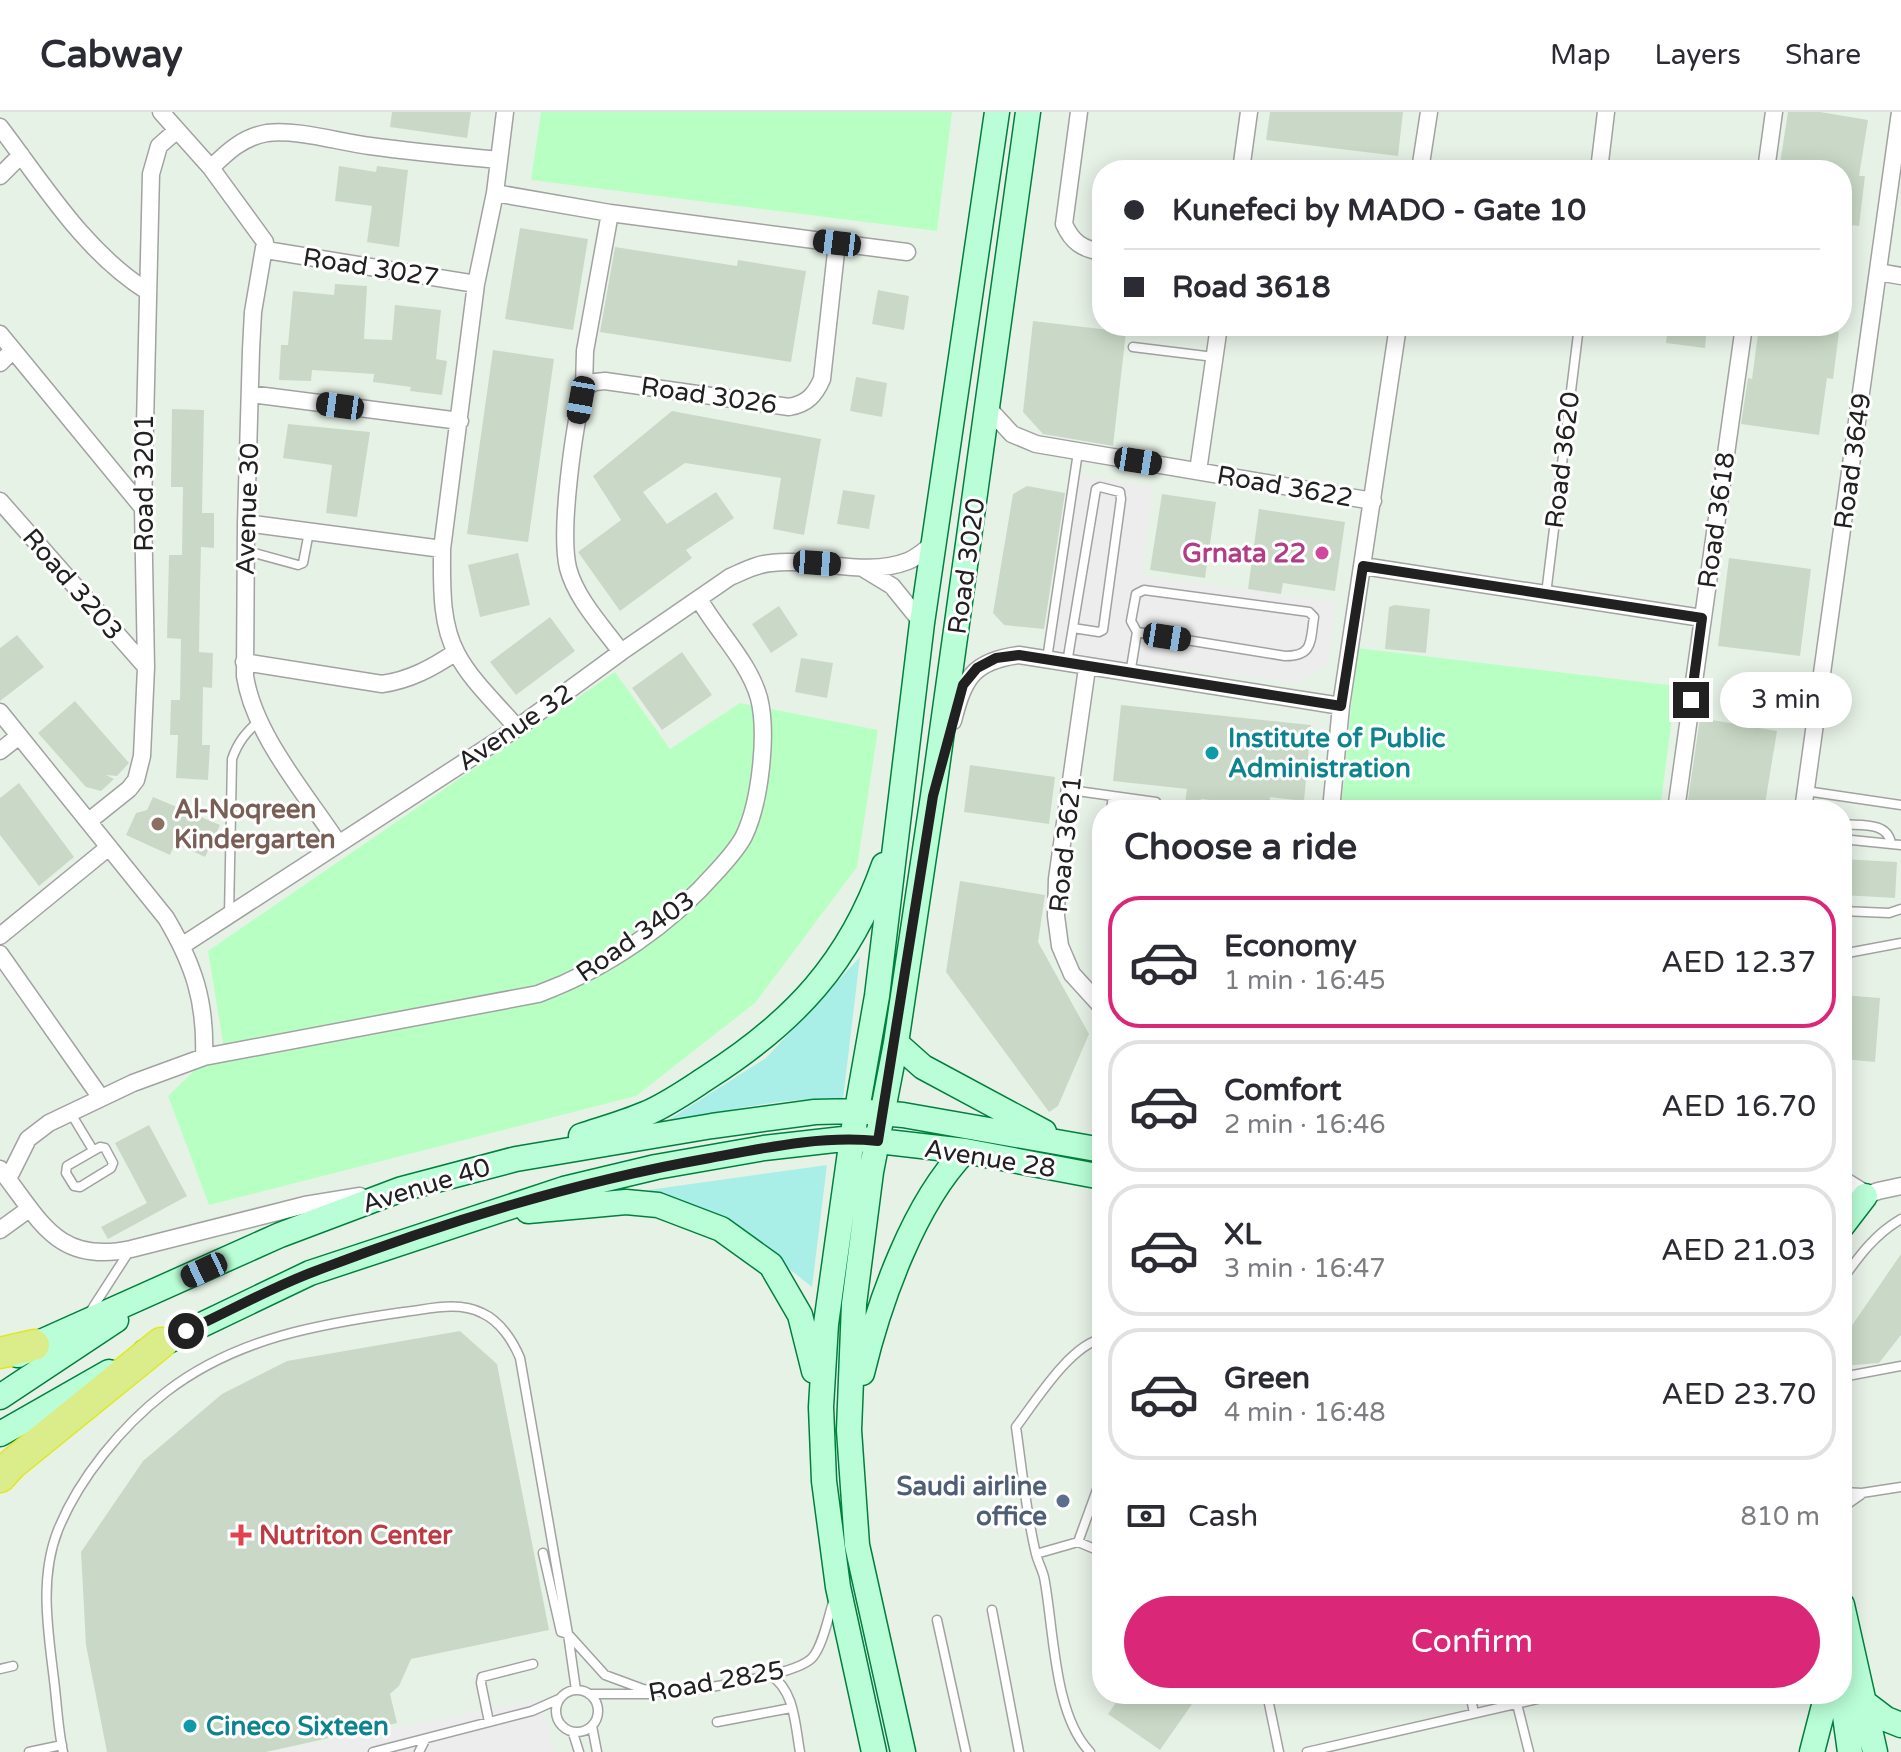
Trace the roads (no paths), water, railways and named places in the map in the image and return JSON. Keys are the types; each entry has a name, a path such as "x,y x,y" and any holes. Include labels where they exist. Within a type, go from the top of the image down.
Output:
{"highway":[{"path":"0,1477 161,1343"},
{"path":"0,1353 34,1345"}],"main road":[{"name":"Road 3020","path":"870,1112 877,996 922,623 997,112"},
{"name":"Road 3020","path":"870,1112 896,1043 1028,112"},
{"path":"516,1159 646,1114 732,1062 771,1031 813,992 849,944 873,895 897,829"},
{"path":"896,1043 935,1074 1063,1143"},
{"name":"Avenue 40","path":"0,1366 34,1345 280,1235 402,1189 516,1159 712,1126 815,1112 870,1112"},
{"path":"870,1112 852,1138 826,1324 821,1407 824,1481 838,1587 874,1752"},
{"path":"870,1112 878,1141 871,1172 854,1304 849,1430 857,1545 903,1752"},
{"name":"Avenue 28","path":"870,1112 1092,1148"},
{"name":"Avenue 40","path":"0,1434 161,1343 310,1273 478,1216 564,1189 656,1167 764,1148 852,1138 878,1141"},
{"name":"Avenue 28","path":"878,1141 965,1151 1092,1175"},
{"path":"849,1430 869,1343 904,1247 945,1171 965,1151"},
{"path":"478,1216 626,1202 658,1205 721,1229 771,1265 800,1315 809,1341 821,1407"},
{"path":"0,1397 73,1351 154,1293"},
{"path":"1852,1648 1875,1752"},
{"path":"1865,1703 1886,1719 1901,1725"},
{"path":"1812,1752 1824,1704"},
{"path":"1843,1704 1850,1752"}],"street":[{"path":"161,112 211,168 262,235 266,250"},
{"name":"Road 3027","path":"505,112 495,193 476,284 442,549 444,604 456,652 470,675 517,728"},
{"path":"1079,112 1064,224 1070,237 1081,247 1092,250"},
{"path":"1242,160 1249,112"},
{"path":"1422,160 1429,112"},
{"path":"1600,160 1606,112"},
{"path":"1767,160 1774,112"},
{"name":"Road 3649","path":"1805,800 1900,112"},
{"path":"0,127 105,260 147,291"},
{"name":"Road 3201","path":"89,821 129,789 140,768 146,667 143,508 152,164 159,146 176,131"},
{"path":"211,168 227,151 246,139 268,133 289,133 371,147 499,160"},
{"path":"0,176 21,155"},
{"path":"495,193 610,213 907,252"},
{"path":"610,213 585,351 584,388 568,502 566,547 568,568 576,589 621,652"},
{"name":"Road 3026","path":"584,388 605,381 789,407 807,401 817,392 822,379 837,243"},
{"name":"Road 3027","path":"266,250 476,284"},
{"name":"Avenue 30","path":"266,250 253,312 245,550 244,662 248,695 268,737 338,843"},
{"path":"1878,272 1901,276"},
{"path":"0,334 143,508"},
{"name":"Road 3622","path":"1198,471 1217,336"},
{"path":"1332,800 1341,706 1397,336"},
{"name":"Road 3618","path":"1677,800 1743,336"},
{"path":"0,363 13,350"},
{"path":"250,394 460,421"},
{"name":"Road 3622","path":"988,408 1012,434 1036,444 1373,501"},
{"name":"Road 3203","path":"0,501 146,667"},
{"path":"246,523 442,549"},
{"path":"862,568 908,561 934,543"},
{"name":"Avenue 32","path":"183,945 517,728 621,652 748,568 794,561 862,568"},
{"path":"1363,566 1702,618"},
{"path":"862,568 892,586 922,623"},
{"name":"Road 3403","path":"204,1057 538,994 574,980 609,961 698,893 744,837 757,790 765,736 758,696 738,657 699,599"},
{"path":"244,662 382,684 399,682 416,675 456,652"},
{"path":"933,796 963,685 977,668 996,658 1019,655 1341,706"},
{"name":"Road 3621","path":"1087,668 1057,879 1056,916 1060,946 1072,974 1092,996"},
{"path":"0,712 166,918 183,945 197,983 205,1022 204,1057 69,1112 28,1139 4,1174 29,1209 61,1241 75,1249 103,1253 131,1249 305,1205 402,1189"},
{"path":"0,751 19,736"},
{"path":"0,936 109,847"},
{"path":"0,954 101,1098"},
{"path":"1861,1192 1901,1186"},
{"path":"0,1230 29,1209"}],"lane":[{"name":"Road 3620","path":"1546,594 1578,336"},
{"path":"1133,347 1214,357"},
{"path":"1047,660 1078,452"},
{"path":"1067,663 1096,489 1100,487 1120,492 1103,630 1073,628"},
{"path":"245,550 298,565 303,563 310,531"},
{"path":"1130,674 1137,632 1131,621 1136,594 1144,590 1309,612 1314,617 1309,649 1293,656 1137,632"},
{"path":"229,916 232,759 242,737 260,720"},
{"path":"1070,790 1142,800"},
{"path":"1806,791 1901,805"},
{"path":"1112,800 1113,796"},
{"path":"1852,825 1884,828 1896,844"},
{"path":"1852,840 1896,844"},
{"path":"1852,911 1889,913 1901,909"},
{"path":"1852,952 1901,943"},
{"path":"69,1112 93,1150"},
{"path":"105,1148 113,1166 77,1187 66,1173 67,1166 93,1150 105,1148"},
{"path":"1852,1267 1872,1241 1901,1219"},
{"path":"83,1323 131,1249"},
{"path":"29,1752 63,1749 46,1599 49,1566 57,1532 74,1497 107,1450 165,1393 213,1361 288,1332 455,1305 483,1313 504,1331 520,1358 576,1690 532,1711 373,1752"},
{"path":"1090,1752 1083,1745 1065,1707 1016,1427 1065,1365 1092,1341"},
{"path":"1852,1375 1901,1366"},
{"path":"1852,1492 1901,1487"},
{"path":"1852,1500 1862,1493"},
{"path":"1078,1542 1092,1504"},
{"path":"1036,1554 1078,1542 1092,1548"},
{"path":"543,1553 561,1632 568,1634 605,1675 643,1689 670,1693"},
{"name":"Road 2825","path":"576,1690 589,1694 670,1693 770,1675 801,1666 816,1653 838,1587"},
{"path":"992,1610 1019,1752"},
{"path":"937,1620 966,1752"},
{"path":"489,1722 482,1677 533,1664"},
{"path":"0,1669 13,1666"},
{"path":"770,1675 785,1687 800,1752"},
{"path":"589,1694 598,1709 592,1726 597,1752"},
{"path":"559,1699 555,1713 557,1720 573,1733 579,1752"},
{"path":"1269,1704 1279,1752"},
{"path":"1472,1704 1474,1713"},
{"path":"1307,1752 1517,1704 1529,1752"},
{"path":"717,1722 791,1708"},
{"path":"573,1733 592,1726"},
{"path":"419,1752 425,1740"}],"place":[{"name":"Grnata 22","path":"1322,553"},
{"name":"Institute of Public Administration","path":"1212,753"},
{"name":"Al-Noqreen Kindergarten","path":"158,824"},
{"name":"Saudi airline office","path":"1063,1501"},
{"name":"Nutriton Center","path":"241,1535"},
{"name":"Cineco Sixteen","path":"190,1726"}]}
